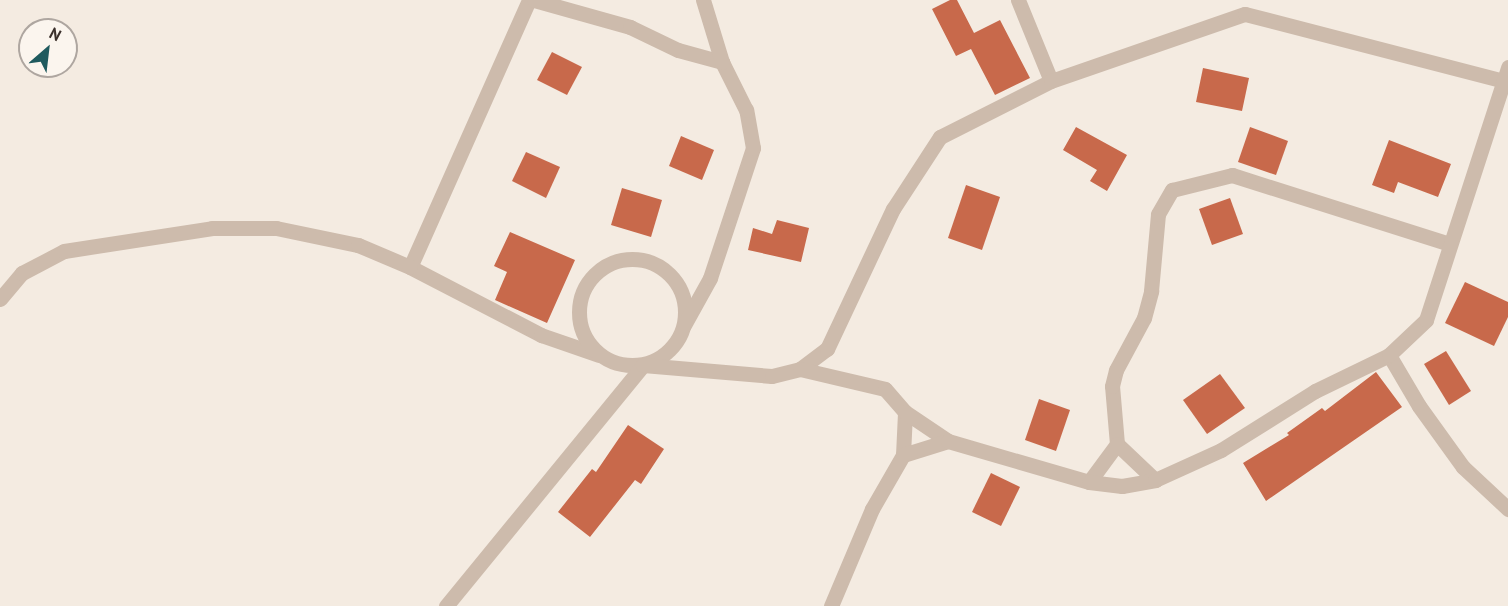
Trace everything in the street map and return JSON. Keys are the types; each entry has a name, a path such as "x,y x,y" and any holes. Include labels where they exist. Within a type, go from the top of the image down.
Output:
{"street":[{"path":"410,267 529,0"},
{"path":"534,0 630,27 678,50 722,62"},
{"path":"446,606 643,365 669,351 710,278 753,148 746,110 722,62 703,0"},
{"path":"1018,0 1051,81"},
{"path":"0,299 22,273 64,251 212,228 276,228 358,245 410,267 541,334 620,365 772,376 800,369 827,349 893,209 940,137 1051,81 1245,14 1506,77 1449,244 1426,320 1389,355 1315,392 1221,450 1155,480 1122,486 1089,482 948,441 905,412 885,390 800,369"},
{"path":"1089,482 1117,444 1112,386 1116,370 1144,318 1151,291 1158,214 1172,190 1232,175 1449,244"},
{"path":"599,355 580,329 580,296 587,282 613,262 645,261 667,273 681,292 684,325"},
{"path":"1389,355 1419,406 1463,467 1508,509"},
{"path":"831,606 872,509 903,454 905,412"},
{"path":"903,454 948,441"},
{"path":"1117,444 1155,480"}],"building":[{"path":"950,0 957,0 974,33 1000,20 1030,78 995,95 971,49 956,56 932,9"},
{"path":"552,52 582,67 567,95 537,80"},
{"path":"1203,68 1249,78 1242,111 1196,102"},
{"path":"1076,127 1127,155 1107,191 1090,181 1097,170 1063,150"},
{"path":"1250,127 1288,141 1276,175 1238,162"},
{"path":"681,136 714,150 702,180 669,166"},
{"path":"1389,140 1451,164 1438,197 1398,182 1394,193 1372,185"},
{"path":"526,152 560,167 546,198 512,181"},
{"path":"966,185 1000,197 982,250 948,238"},
{"path":"622,188 662,200 651,237 611,225"},
{"path":"1230,198 1243,234 1212,245 1199,209"},
{"path":"777,220 809,228 801,262 748,250 753,228 772,234"},
{"path":"510,232 575,260 547,323 495,300 507,272 494,266"},
{"path":"1465,282 1508,302 1508,317 1494,346 1445,323"},
{"path":"1446,351 1471,391 1449,405 1424,364"},
{"path":"1376,372 1402,407 1266,501 1243,463 1289,435 1287,433 1322,408 1325,411"},
{"path":"1220,374 1245,408 1207,434 1183,400"},
{"path":"1039,399 1070,410 1056,451 1025,440"},
{"path":"628,425 664,449 641,484 635,480 590,537 558,512 592,469 596,472"},
{"path":"991,473 1020,487 1001,526 972,512"}]}
